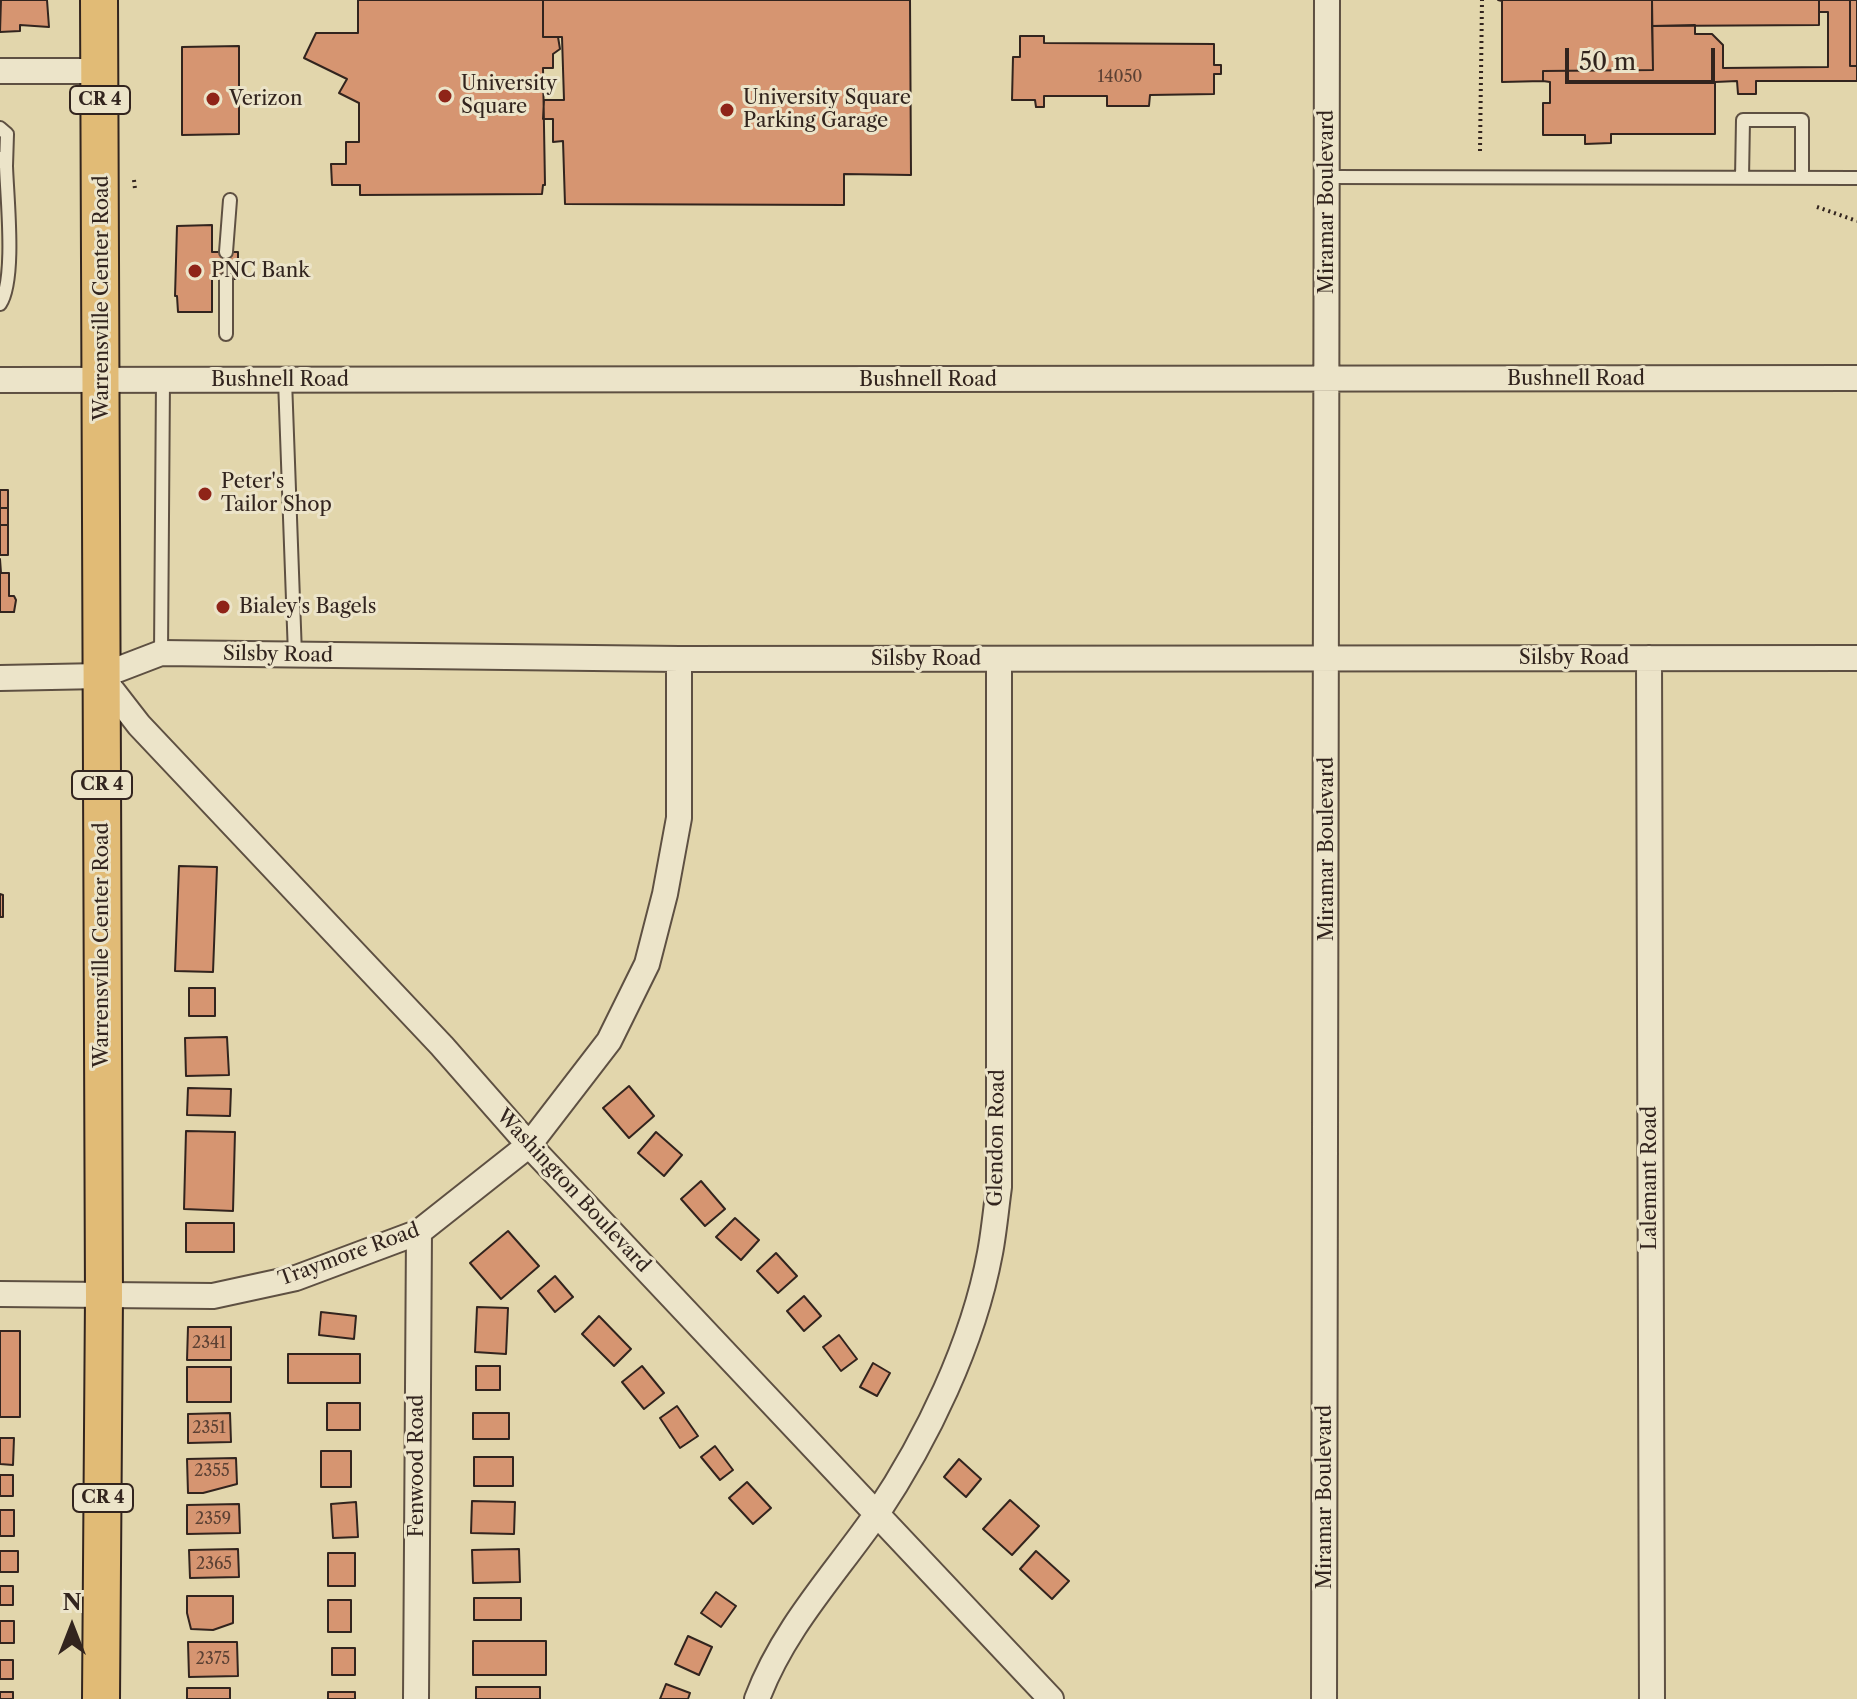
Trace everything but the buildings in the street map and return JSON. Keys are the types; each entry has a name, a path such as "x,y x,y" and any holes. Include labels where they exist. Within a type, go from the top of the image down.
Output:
{"main road":[{"name":"Warrensville Center Road","path":"99,0 103,380 101,1699"}],"street":[{"name":"Miramar Boulevard","path":"1324,1699 1327,0"},
{"path":"0,71 100,71"},
{"name":"Bushnell Road","path":"0,380 1857,378"},
{"name":"Silsby Road","path":"0,678 101,676 161,653 679,659 1857,658"},
{"name":"Lalemant Road","path":"1649,658 1652,1699"},
{"name":"Traymore Road","path":"0,1294 213,1296 296,1278 419,1232 529,1145 609,1041 647,964 665,894 679,818 679,659"},
{"name":"Glendon Road","path":"757,1699 805,1608 876,1515 930,1425 971,1323 992,1241 999,1187 999,659"},
{"name":"Washington Boulevard","path":"101,676 139,725 442,1046 529,1145 1051,1699"},
{"name":"Fenwood Road","path":"416,1699 419,1232"}],"lane":[{"path":"1742,178 1743,120 1802,120 1802,178"},
{"path":"0,128 7,134 3,162 7,285 0,304"},
{"path":"1327,177 1857,178"},
{"path":"226,252 230,200"},
{"path":"226,279 226,334"},
{"path":"161,653 163,380"},
{"path":"285,380 295,655"}],"path":[{"path":"1480,151 1482,0"},
{"path":"134,180 135,189"},
{"path":"1817,207 1857,221"}],"place":[{"name":"University Square","path":"445,96"},
{"name":"Verizon","path":"213,99"},
{"name":"University Square Parking Garage","path":"727,110"},
{"name":"PNC Bank","path":"195,271"},
{"name":"Peter's Tailor Shop","path":"205,494"},
{"name":"Bialey's Bagels","path":"223,607"}]}
